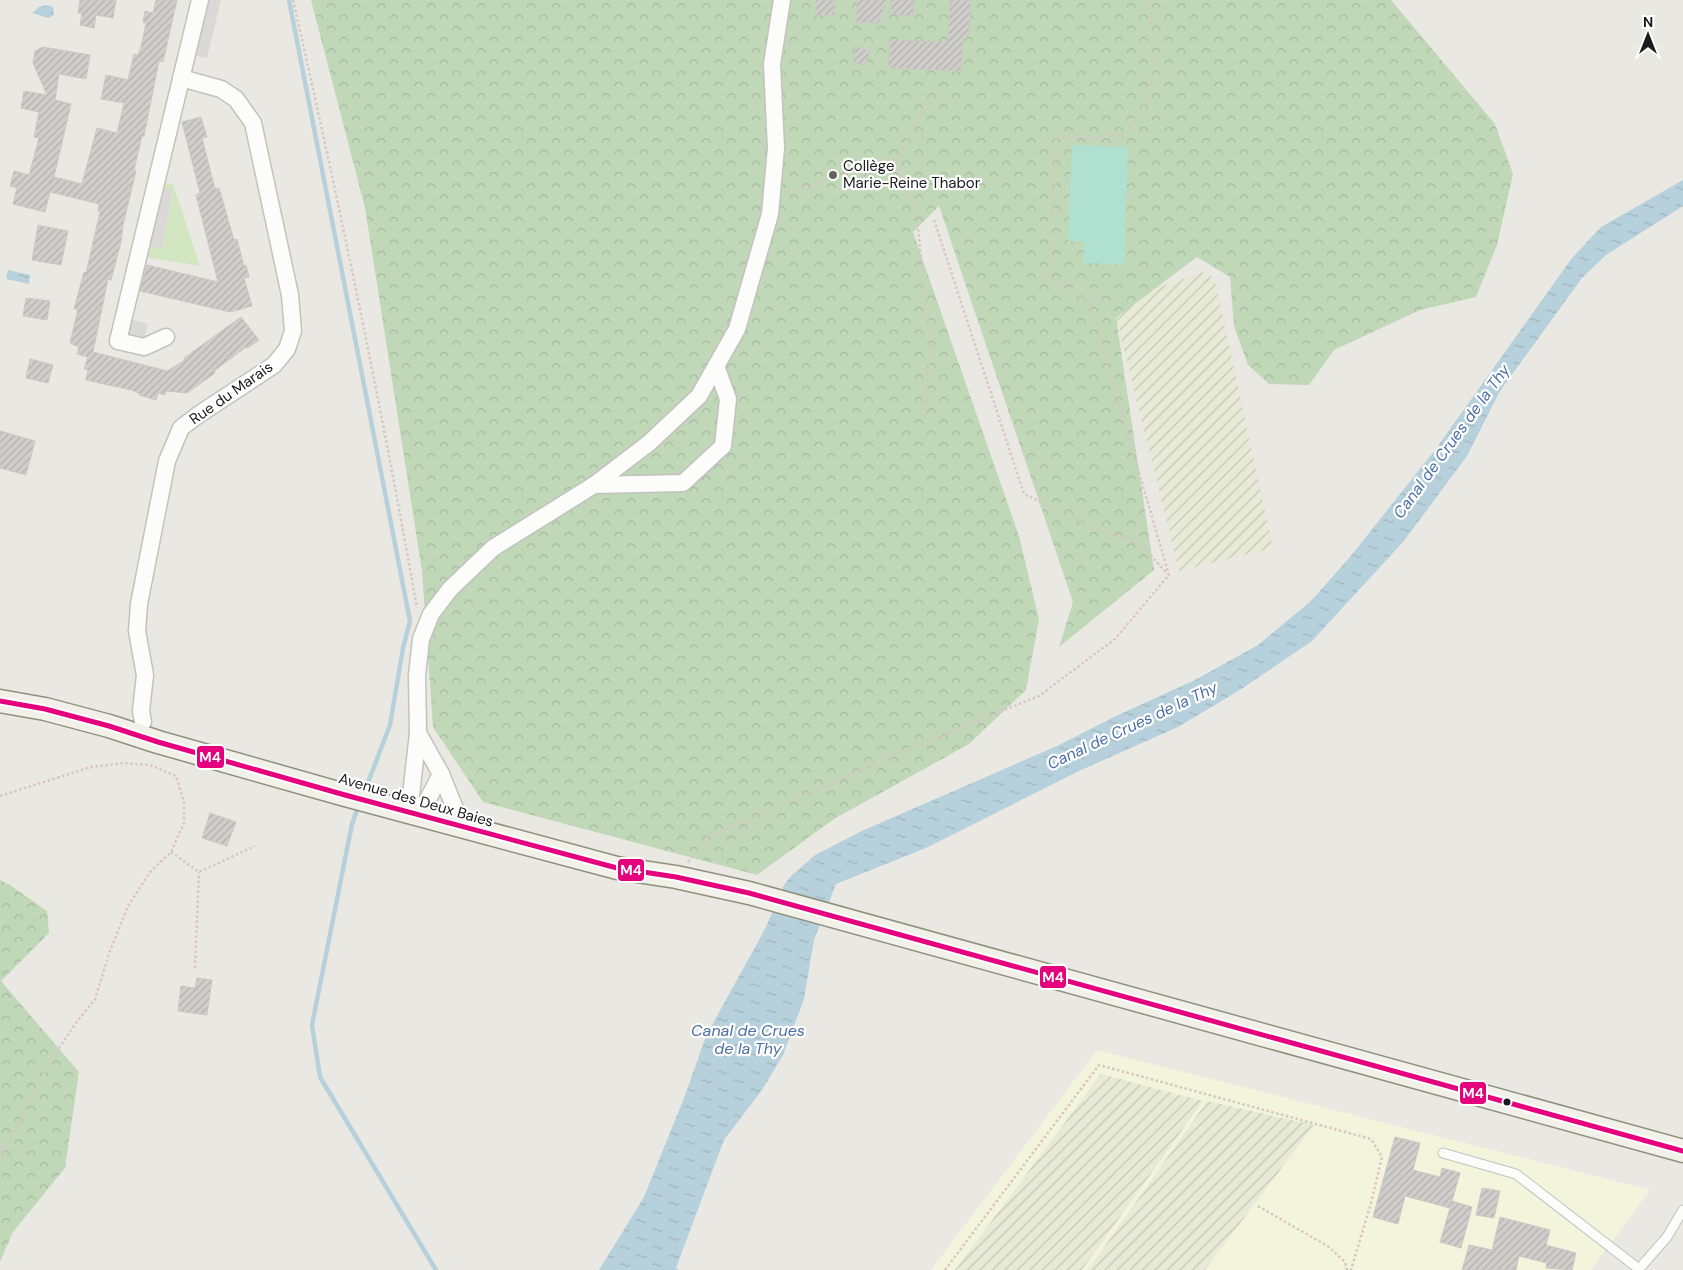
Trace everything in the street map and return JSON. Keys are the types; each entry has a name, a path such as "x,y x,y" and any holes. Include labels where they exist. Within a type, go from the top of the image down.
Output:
{"main road":[{"name":"Avenue des Deux Baies","path":"0,689 70,702 144,722 347,788"},
{"name":"Avenue des Deux Baies","path":"0,701 45,709 109,726 168,745 404,803 617,868 676,877"},
{"name":"Avenue des Deux Baies","path":"404,803 456,811 622,859 676,877"},
{"path":"676,877 749,894 1683,1151"}],"street":[{"path":"166,337 144,347 118,341 200,0"},
{"path":"404,803 418,733 417,675 421,639 431,614 450,589 493,548 594,485 649,444 699,396 737,329 770,214 776,148 772,64 782,0"},
{"name":"Rue du Marais","path":"144,722 141,711 145,675 137,631 139,604 167,461 181,428 274,365 287,349 293,331 290,295 253,123 236,99 221,89 181,78"},
{"path":"594,485 682,483 723,446 728,399 716,366"},
{"path":"418,733 442,774 456,811"},
{"path":"404,803 442,774"}],"lane":[{"path":"1443,1153 1516,1174 1638,1270 1667,1237 1683,1210"}],"path":[{"path":"293,0 322,125 356,287 395,486 421,639"},
{"path":"1150,0 1153,68 1145,105 1124,134 1091,138 1056,136 1049,277 1089,301 1169,575"},
{"path":"771,198 899,157 934,89"},
{"path":"894,159 915,204 917,220 930,344 927,409 923,417"},
{"path":"934,220 1024,494 1095,528 1141,545 1169,575"},
{"path":"676,877 707,838 911,748 1039,696 1115,639 1169,575"},
{"path":"0,796 91,767 125,763 150,765 176,776 184,802 184,823 172,852 150,872 128,906 110,951 95,999 73,1027 49,1063 0,1160"},
{"path":"200,872 255,846"},
{"path":"172,852 200,872"},
{"path":"195,968 200,872"},
{"path":"945,1270 1099,1065 1371,1139 1382,1157 1371,1203 1351,1270"},
{"path":"0,1141 3,1153"},
{"path":"1258,1206 1329,1248 1345,1262 1347,1270"}],"shaded area":[{"path":"207,0 221,0 207,58 193,55"},
{"path":"1072,145 1128,147 1124,265 1083,263 1084,242 1068,241"},
{"path":"160,188 173,190 162,249 149,246"},
{"path":"1207,271 1215,281 1273,548 1179,571 1112,302"},
{"path":"130,319 148,324 143,342 125,337"},
{"path":"1097,1050 1650,1190 1591,1270 931,1270"},
{"path":"1101,1074 1203,1101 1082,1270 955,1270"},
{"path":"1207,1101 1314,1125 1205,1270 1088,1270"}],"green space":[{"path":"311,0 1391,0 1495,124 1513,174 1497,245 1476,297 1420,310 1334,350 1309,385 1269,384 1248,365 1234,326 1230,277 1197,257 1116,318 1154,570 1059,647 1073,602 939,206 913,232 1019,536 1039,619 1026,690 969,744 834,819 757,875 483,802 433,727 422,571 365,208"},
{"path":"162,182 173,184 200,266 145,257 149,246 161,249 173,191 160,188"},
{"path":"0,880 47,911 49,933 1,981 79,1072 65,1168 13,1232 0,1262"}],"water":[{"path":"47,5 53,7 54,15 48,18 32,13 39,7"},
{"name":"Canal de Crues de la Thy","path":"1683,180 1683,206 1606,255 1582,278 1500,391 1467,456 1404,541 1312,641 1243,688 1178,727 1079,771 926,848 836,884 814,940 804,999 783,1055 762,1090 724,1140 676,1268 679,1270 599,1270 644,1197 684,1098 706,1036 766,927 784,885 791,876 815,855 864,830 1057,746 1116,716 1195,680 1258,645 1311,601 1350,557 1435,450 1572,258 1601,227"},
{"path":"8,270 30,275 29,284 6,279"}],"building":[{"path":"80,0 116,0 113,18 96,15 94,28 80,25 82,13 78,13"},
{"path":"156,0 177,0 163,62 159,61 144,136 142,136 134,170 136,171 123,225 121,242 111,280 108,279 93,352 167,371 185,360 184,358 241,317 259,340 248,348 246,347 187,393 166,391 165,395 158,393 156,400 139,395 139,393 131,390 86,380 88,370 84,369 88,357 77,354 79,347 70,343 78,309 74,309 84,272 86,273 100,212 98,211 99,204 50,192 45,212 13,204 17,188 10,186 14,171 29,175 39,138 34,137 39,112 21,108 24,91 47,95 33,63 35,51 43,47 90,55 86,79 59,74 55,100 71,104 54,177 82,184 97,128 117,133 124,103 101,99 106,75 128,80 134,54 138,55 141,47 146,23 143,22 145,11 153,13"},
{"path":"816,0 834,0 835,15 816,15"},
{"path":"857,0 887,0 879,23 856,22"},
{"path":"891,0 914,0 913,16 891,14"},
{"path":"950,0 971,0 969,35 963,35 961,71 888,68 890,40 948,42"},
{"path":"855,46 870,51 865,66 854,62"},
{"path":"201,117 207,137 202,138 215,189 219,188 234,240 237,239 249,277 244,278 252,306 230,312 140,291 147,265 218,282 196,195 200,193 182,122"},
{"path":"38,225 68,231 61,265 32,260"},
{"path":"26,298 50,301 47,320 23,316"},
{"path":"30,359 53,365 48,383 26,378"},
{"path":"0,431 35,441 26,475 0,468"},
{"path":"210,813 236,822 227,846 202,838"},
{"path":"197,978 212,980 207,1015 178,1011 181,986 195,988"},
{"path":"1395,1137 1420,1143 1413,1170 1440,1177 1442,1168 1460,1173 1452,1201 1472,1207 1461,1248 1440,1242 1450,1208 1405,1196 1398,1224 1373,1217"},
{"path":"1482,1188 1500,1191 1494,1218 1476,1215"},
{"path":"1500,1217 1550,1230 1546,1245 1576,1253 1572,1270 1546,1268 1547,1263 1519,1256 1516,1270 1462,1270 1469,1245 1492,1250"}],"waterway":[{"path":"289,0 410,621 403,648 390,725 364,793"},
{"path":"359,804 352,824 312,1025 320,1077 436,1270"}],"transit line":[{"name":"M4","path":"0,701 45,709 109,726 158,742 345,795 617,868 676,877 749,893 1683,1151"}],"place":[{"name":"Collège Marie-Reine Thabor","path":"833,175"}]}
